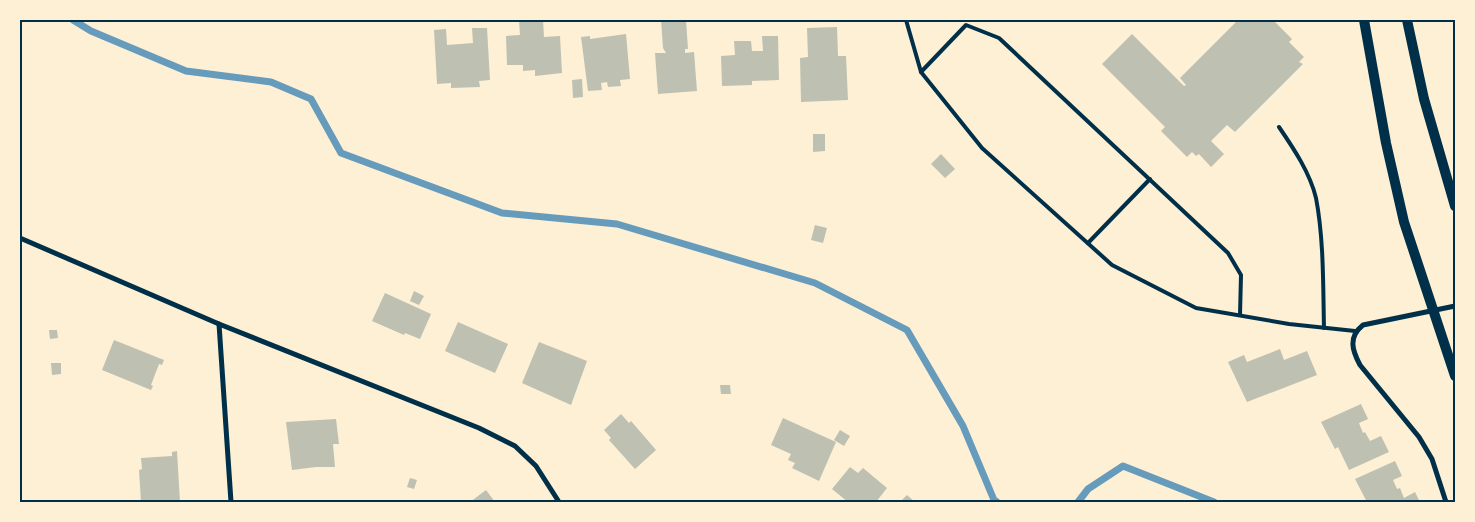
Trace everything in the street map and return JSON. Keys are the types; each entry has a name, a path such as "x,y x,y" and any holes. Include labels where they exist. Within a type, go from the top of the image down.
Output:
{"main road":[{"path":"1364,20 1386,144 1404,222 1432,312 1455,376"},
{"path":"1407,20 1424,99 1455,206"}],"street":[{"path":"20,238 218,324 479,428 515,446 536,466 559,502"},
{"path":"1446,502 1432,459 1419,437 1360,365 1354,353 1352,341 1355,331 1363,325 1374,321 1432,312 1455,306"},
{"path":"218,324 231,502"}],"lane":[{"path":"906,20 921,72 982,148 1112,265 1196,308 1355,331"},
{"path":"921,72 966,25 999,38 1228,253 1241,275 1240,315"},
{"path":"1279,127 1299,156 1316,197 1324,328"},
{"path":"1088,242 1150,179"}],"building":[{"path":"519,20 543,20 544,37 560,36 562,73 535,76 535,70 523,71 523,65 507,65 506,36 520,35"},
{"path":"661,20 686,20 688,49 685,49 685,53 694,52 697,91 658,94 655,53 666,53 663,48"},
{"path":"1238,20 1273,20 1292,39 1289,42 1304,57 1299,62 1303,64 1235,132 1227,125 1211,141 1224,154 1211,167 1199,154 1196,156 1192,152 1187,157 1161,131 1165,127 1102,64 1132,34 1184,86 1186,85 1180,78"},
{"path":"837,27 838,56 846,56 848,100 801,102 800,58 808,57 807,28"},
{"path":"472,28 487,28 490,80 479,81 480,87 451,88 451,83 437,84 434,30 446,29 447,45 473,43"},
{"path":"626,34 630,79 620,80 621,86 608,87 607,82 601,83 602,90 588,91 581,37 590,36 590,39"},
{"path":"762,36 778,36 779,80 752,81 752,85 722,86 721,56 735,55 734,41 751,41 752,51 763,51"},
{"path":"582,79 583,97 573,98 572,80"},
{"path":"813,134 825,134 825,151 813,152"},
{"path":"941,154 955,169 945,178 931,164"},
{"path":"815,225 827,228 823,243 811,240"},
{"path":"414,291 424,296 419,305 410,301"},
{"path":"385,293 431,314 420,339 405,333 404,335 372,321"},
{"path":"458,322 508,344 495,373 445,351"},
{"path":"49,330 57,330 58,338 50,339"},
{"path":"114,340 164,360 162,365 159,364 151,390 102,370"},
{"path":"539,342 587,361 571,405 522,383"},
{"path":"1280,349 1284,360 1307,351 1317,375 1247,402 1228,362 1244,355 1247,362"},
{"path":"51,363 61,363 61,374 52,375"},
{"path":"720,385 730,385 731,394 721,394"},
{"path":"1361,404 1368,419 1359,423 1363,433 1365,432 1370,441 1381,436 1389,452 1349,470 1338,447 1335,449 1321,422"},
{"path":"621,414 629,423 631,421 656,450 635,469 609,440 611,438 604,430"},
{"path":"783,418 836,442 819,481 792,468 795,463 788,460 791,454 771,445"},
{"path":"336,419 339,444 333,444 335,467 292,470 286,422"},
{"path":"840,430 850,436 844,446 834,440"},
{"path":"177,451 180,502 141,502 139,470 142,469 141,458 172,456 172,452"},
{"path":"1395,461 1402,476 1393,480 1397,489 1400,488 1404,498 1415,492 1420,502 1367,502 1355,479"},
{"path":"850,467 858,473 863,468 887,488 876,502 848,502 832,489"},
{"path":"410,478 417,480 414,489 407,487"},
{"path":"486,490 495,502 470,502"},
{"path":"907,495 915,502 900,502"}],"waterway":[{"path":"73,20 91,31 186,71 271,82 311,99 341,153 502,213 617,224 815,283 907,330 963,426 994,500 997,502"},
{"path":"1078,502 1088,489 1123,466 1214,502"}]}
